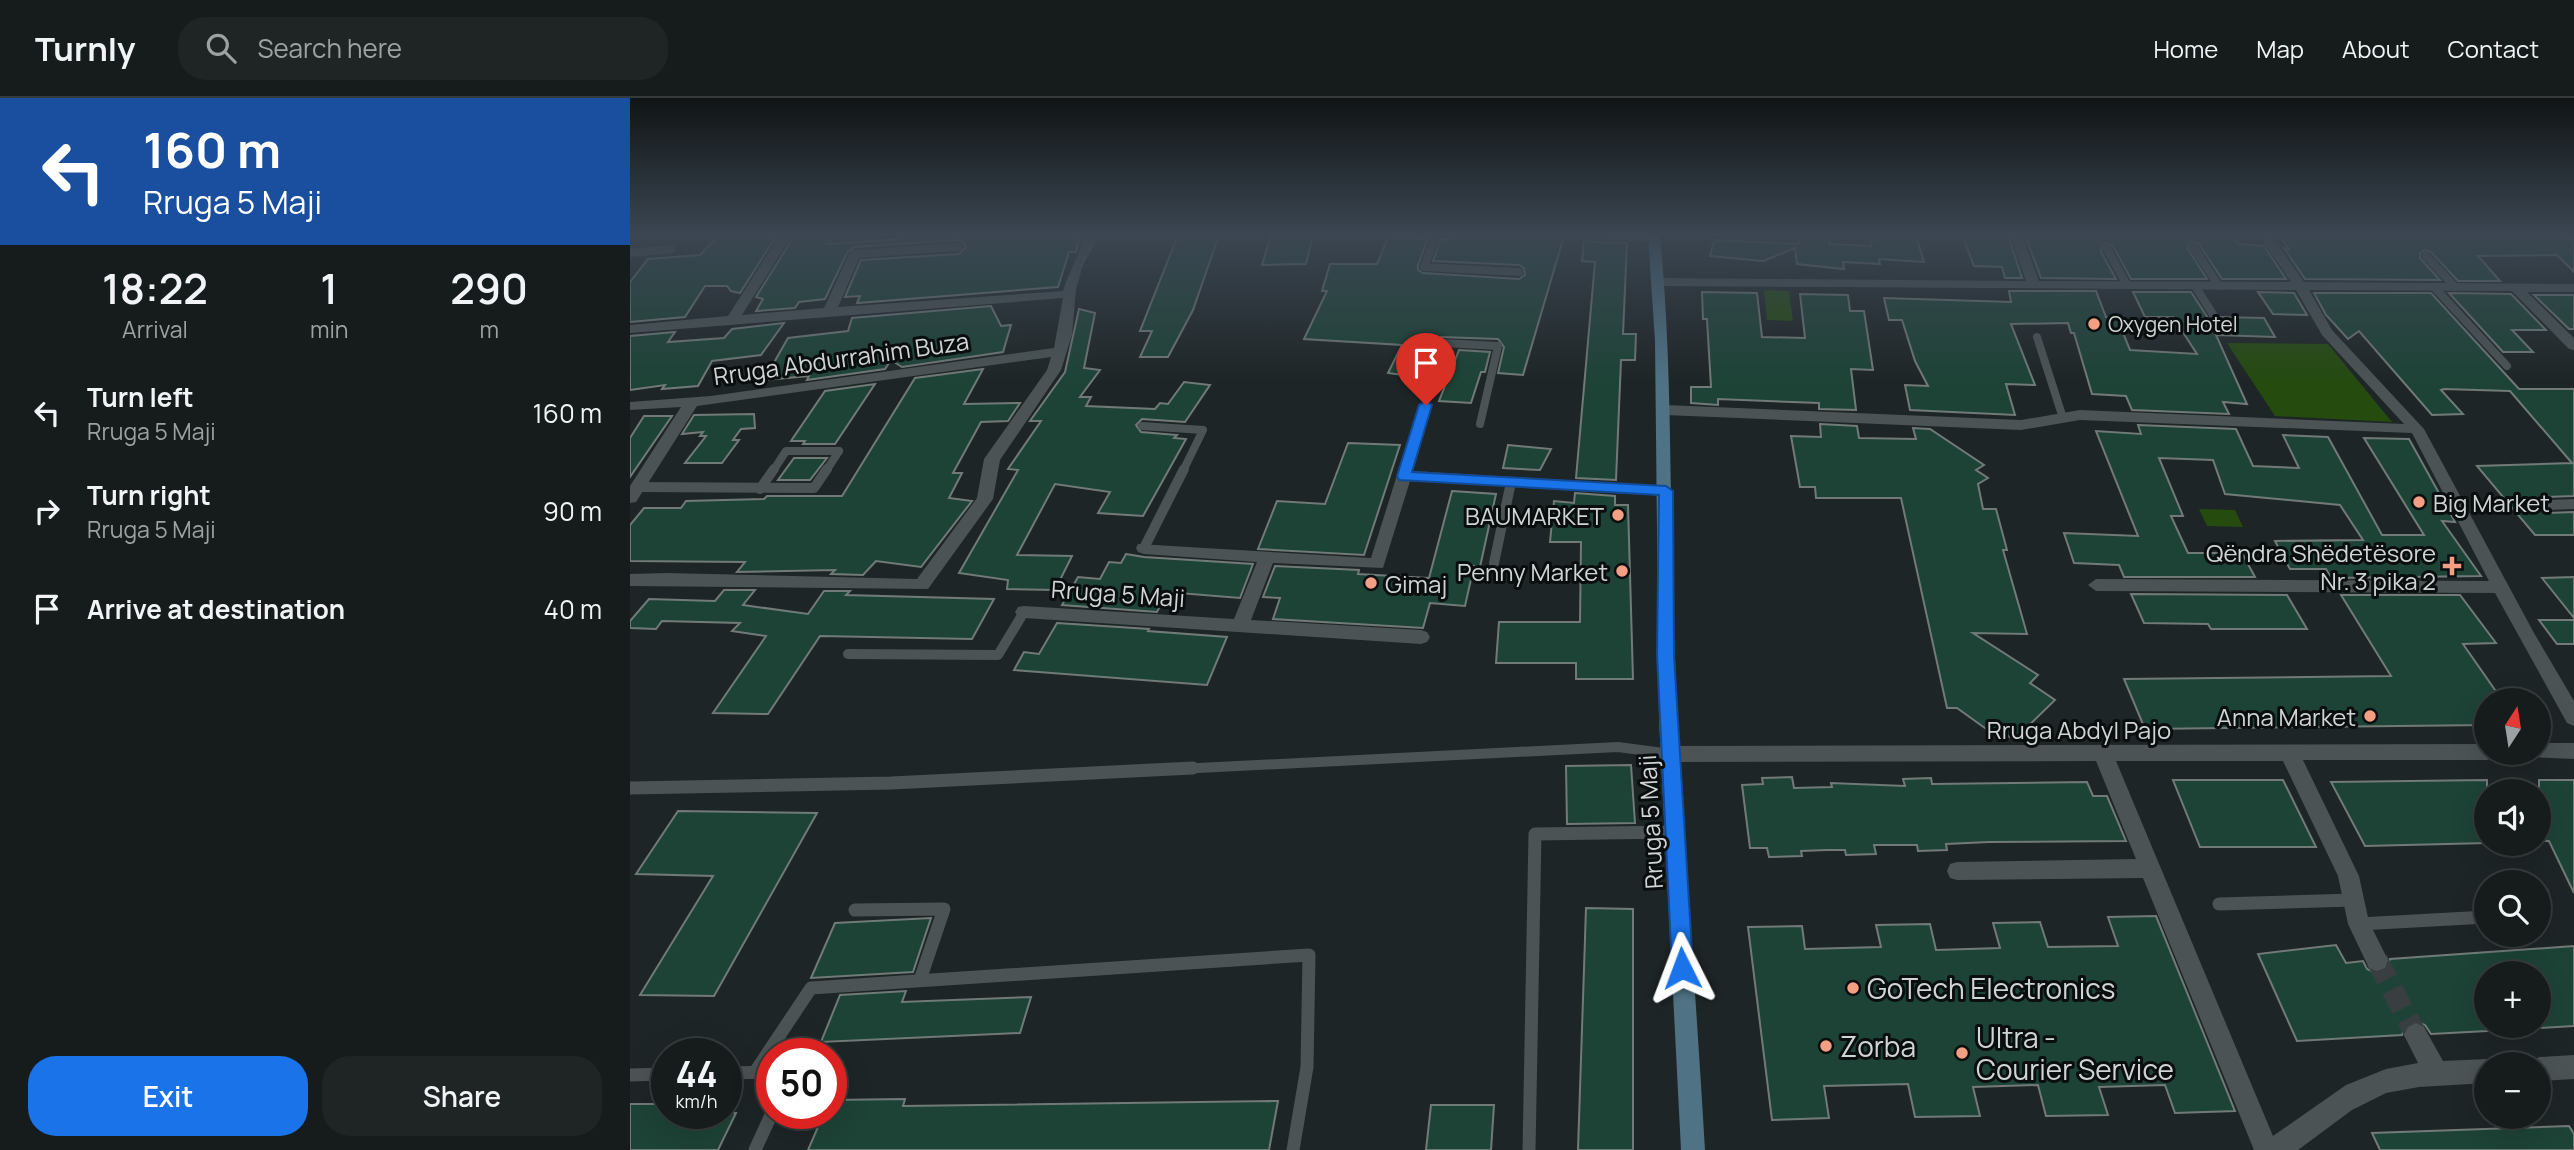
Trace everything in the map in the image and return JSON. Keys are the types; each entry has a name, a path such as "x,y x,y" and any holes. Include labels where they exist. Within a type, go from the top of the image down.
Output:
{"main road":[{"name":"Rruga 5 Maji","path":"1659,284 1665,410 1666,655 1693,1150"}],"street":[{"path":"733,318 755,284"},
{"path":"828,314 841,284"},
{"path":"630,580 757,578 840,584 922,585 985,499 992,459 1054,370 1065,335 1072,284"},
{"path":"2043,284 2574,288"},
{"path":"2299,286 2327,332 2417,429 2500,587 2574,718"},
{"path":"2516,288 2574,346"},
{"path":"630,329 733,318 828,314 1070,294"},
{"name":"Rruga Abdurrahim Buza","path":"630,406 693,401 1058,352"},
{"path":"634,492 693,401"},
{"path":"1665,410 2021,425 2038,424 2062,415 2417,429"},
{"name":"Rruga 5 Maji","path":"1144,548 1377,564 1415,440"},
{"path":"1404,476 1666,491"},
{"path":"1240,625 1267,557"},
{"path":"2096,585 2500,587"},
{"name":"Rruga 5 Maji","path":"1024,611 1421,637"},
{"path":"2552,751 2574,751"},
{"name":"Rruga Abdyl Pajo","path":"1671,754 2474,752"},
{"path":"2104,754 2268,1150 2289,1143 2312,1129 2354,1095 2391,1079 2474,1072"},
{"path":"2290,754 2348,876 2359,924 2377,960"},
{"path":"1956,871 2150,868"},
{"path":"2416,1035 2437,1074"},
{"path":"2551,1068 2574,1067"}],"lane":[{"path":"2452,284 2455,287"},
{"path":"2195,286 2214,316"},
{"path":"2435,288 2507,366"},
{"path":"2037,337 2062,415"},
{"name":"Rruga 5 Maji","path":"1415,440 1443,343 1498,346 1480,424"},
{"name":"Rruga 5 Maji","path":"1142,426 1203,430 1144,548"},
{"path":"634,492 814,488 838,451 786,452 760,489"},
{"path":"1494,563 1511,482"},
{"path":"2547,505 2574,504"},
{"name":"Rruga 5 Maji","path":"848,654 998,654 1024,611"},
{"path":"630,788 905,782 1618,747 1671,754"},
{"path":"1529,1150 1535,834 1675,832"},
{"path":"2219,904 2353,900"},
{"path":"855,910 944,909 920,980"},
{"path":"2359,924 2474,918"},
{"path":"742,1072 755,1072 811,988 1309,955 1307,1067 1293,1150"},
{"path":"630,1075 651,1074"},
{"path":"755,1150 765,1129"}],"green space":[{"path":"1764,290 1789,291 1793,321 1767,320"},
{"path":"2227,343 2328,344 2392,422 2275,416"},
{"path":"2199,509 2235,510 2243,527 2207,526"}],"building":[{"path":"630,284 746,284 740,293 731,291 727,286 705,286 685,317 630,322"},
{"path":"764,284 832,284 825,299 799,302 795,308 756,311 763,299 756,297"},
{"path":"851,284 1059,284 1058,287 857,303 860,296 845,297"},
{"path":"1159,284 1202,284 1193,310 1168,357 1140,357 1152,331 1140,331"},
{"path":"1324,284 1550,284 1523,375 1498,373 1504,347 1498,339 1441,337 1435,347 1424,346 1410,376 1388,373 1402,345 1304,339 1327,291 1322,291"},
{"path":"1593,284 1625,284 1623,334 1636,334 1635,360 1621,360 1616,480 1576,478"},
{"path":"2009,291 2096,291 2106,317 2117,318 2130,350 2197,354 2173,317 2145,317 2133,292 2191,292 2210,321 2217,322 2220,317 2264,318 2275,337 2216,335 2247,404 2223,402 2229,414 2132,410 2126,396 2092,394 2074,333 2071,333 2068,323 2011,324 2035,385 2006,384 2015,415 1910,410 1905,385 1928,386 1915,361 1902,320 1889,320 1884,298 2011,302"},
{"path":"1702,292 1757,293 1762,337 1805,338 1800,294 1848,295 1850,311 1864,311 1873,370 1851,369 1856,410 1819,409 1819,403 1718,399 1718,405 1691,403 1691,387 1711,387 1707,319 1703,319"},
{"path":"2258,292 2294,293 2307,315 2273,314"},
{"path":"2314,293 2431,293 2519,389 2574,389 2574,496 2546,497 2539,505 2541,510 2547,513 2574,512 2574,535 2535,535 2477,466 2572,463 2510,391 2444,389 2441,390 2463,414 2432,415 2359,331 2348,339 2326,315"},
{"path":"2449,293 2511,294 2546,330 2512,330 2533,352 2503,352"},
{"path":"2534,295 2574,295 2574,329 2569,329"},
{"path":"991,306 1001,326 1011,325 1003,352 902,367 891,360 885,369 807,380 809,376 764,380 788,338 848,331 852,318"},
{"path":"1079,309 1095,313 1084,368 1100,370 1080,397 1091,397 1086,406 1155,409 1160,403 1168,404 1184,382 1210,385 1185,422 1142,419 1136,425 1141,432 1177,435 1174,438 1186,439 1143,516 1098,513 1110,492 1055,484 1017,555 1072,556 1055,590 1007,589 1008,580 959,573 1018,470 1008,469 1041,421 1030,421 1065,372"},
{"path":"784,323 761,355 712,361 698,386 662,389 665,385 630,390 630,336 675,332 668,342 724,338 732,329"},
{"path":"1459,350 1490,352 1485,372 1481,372 1471,403 1439,401"},
{"path":"983,369 964,404 1020,403 1008,421 981,422 953,473 962,473 949,498 972,501 921,567 876,561 863,575 831,574 835,570 737,572 745,562 630,561 630,525 644,508 681,508 686,501 764,499 767,496 842,496 915,378"},
{"path":"875,384 835,444 803,444 805,441 791,441 825,391"},
{"path":"754,414 755,428 741,429 733,440 739,440 722,463 685,463 706,436 700,436 703,432 682,434 694,415"},
{"path":"644,416 672,416 630,477 630,438"},
{"path":"1820,424 1857,426 1859,438 1916,439 1913,428 1930,429 1984,465 1976,470 1988,478 1978,484 1983,509 1996,509 2007,550 2003,550 2027,634 1973,633 2038,675 2030,683 2055,700 2014,740 2001,731 1996,736 1957,708 1947,708 1901,498 1816,498 1815,487 1800,487 1791,436 1821,437"},
{"path":"2138,425 2236,429 2253,466 2299,468 2283,435 2328,437 2382,535 2424,535 2364,438 2409,439 2455,522 2442,521 2481,576 2331,578 2326,569 2290,569 2275,541 2363,540 2340,505 2225,494 2213,460 2159,458 2183,516 2171,516 2188,553 2242,553 2255,577 2124,577 2119,565 2074,563 2064,533 2138,536 2096,431 2141,434"},
{"path":"1348,443 1400,445 1364,555 1258,549 1277,501 1325,504"},
{"path":"1508,445 1551,449 1540,470 1503,468"},
{"path":"794,458 827,458 810,480 778,480"},
{"path":"1452,491 1496,494 1480,567 1474,566 1465,606 1430,603 1423,628 1273,619 1280,598 1263,597 1275,566 1359,570 1358,574 1429,578"},
{"path":"1575,493 1615,496 1615,505 1628,505 1633,679 1576,679 1576,663 1496,663 1499,622 1580,622 1581,542 1550,542 1554,501 1574,503"},
{"path":"1126,554 1253,564 1240,598 1167,592 1157,612 1062,605 1078,577 1100,579 1109,562 1121,563"},
{"path":"2574,577 2574,618 2542,578"},
{"path":"724,590 755,590 743,605 808,614 824,591 850,591 846,595 994,599 972,639 820,636 768,714 713,713 766,636 732,631 740,623 662,621 656,629 630,628 630,621 649,599 715,601"},
{"path":"2131,594 2287,595 2307,629 2211,629 2208,624 2144,623"},
{"path":"2341,595 2460,595 2496,643 2463,644 2494,688 2474,688 2474,725 2145,729 2124,679 2391,676"},
{"path":"2539,620 2574,620 2574,644 2557,644"},
{"path":"1057,623 1227,637 1207,685 1014,670 1024,652 1039,654"},
{"path":"1631,765 1635,823 1567,824 1566,766"},
{"path":"1792,777 1794,788 1832,787 1831,783 1905,786 1903,779 1931,778 1932,784 2087,782 2093,796 2107,796 2126,841 1946,844 1947,850 1918,851 1917,845 1874,845 1876,854 1846,855 1845,850 1827,850 1801,851 1802,856 1769,857 1767,848 1750,848 1742,785 1763,784 1762,778"},
{"path":"2173,780 2283,780 2316,847 2200,847"},
{"path":"2474,780 2474,843 2365,846 2331,782"},
{"path":"2551,780 2574,780 2574,893 2551,845"},
{"path":"678,811 817,813 714,996 640,995 713,876 636,874"},
{"path":"1586,908 1633,909 1633,1150 1578,1150"},
{"path":"2156,916 2235,1111 2175,1113 2165,1085 2099,1087 2108,1115 2046,1116 2038,1085 1973,1087 1980,1116 1915,1117 1908,1084 1824,1086 1829,1118 1772,1120 1748,927 1802,926 1805,949 1881,947 1876,925 1930,924 1936,950 2000,948 1993,923 2040,922 2048,947 2118,946 2108,917"},
{"path":"931,918 913,972 811,978 835,923"},
{"path":"2336,945 2346,963 2363,961 2367,969 2376,973 2387,969 2390,959 2574,946 2574,1026 2551,1027 2551,961 2474,961 2474,1032 2431,1034 2425,1025 2415,1021 2406,1026 2402,1035 2297,1041 2258,954"},
{"path":"906,991 902,1002 1031,997 1020,1033 847,1041 847,1038 823,1038 840,995"},
{"path":"905,1099 903,1106 1278,1101 1269,1150 808,1150 817,1129 847,1129 847,1100"},
{"path":"630,1104 651,1104 651,1129 728,1129 718,1150 630,1150"},
{"path":"1431,1105 1494,1105 1491,1150 1426,1150"},
{"path":"2569,1126 2574,1134 2574,1150 2380,1150 2372,1133 2551,1129 2551,1127"}],"tunnel":[{"path":"2377,960 2416,1035"}],"place":[{"name":"Oxygen Hotel","path":"2094,324"},
{"name":"Big Market","path":"2419,502"},
{"name":"BAUMARKET","path":"1618,515"},
{"name":"Qëndra Shëdetësore Nr. 3 pika 2","path":"2452,566"},
{"name":"Penny Market","path":"1622,571"},
{"name":"Gimaj","path":"1371,583"},
{"name":"Anna Market","path":"2370,716"},
{"name":"GoTech Electronics","path":"1853,988"},
{"name":"Zorba","path":"1826,1046"},
{"name":"Ultra - Courier Service","path":"1962,1053"}],"route":[{"path":"1426,405 1404,476 1666,491 1666,655 1682,968"}]}
